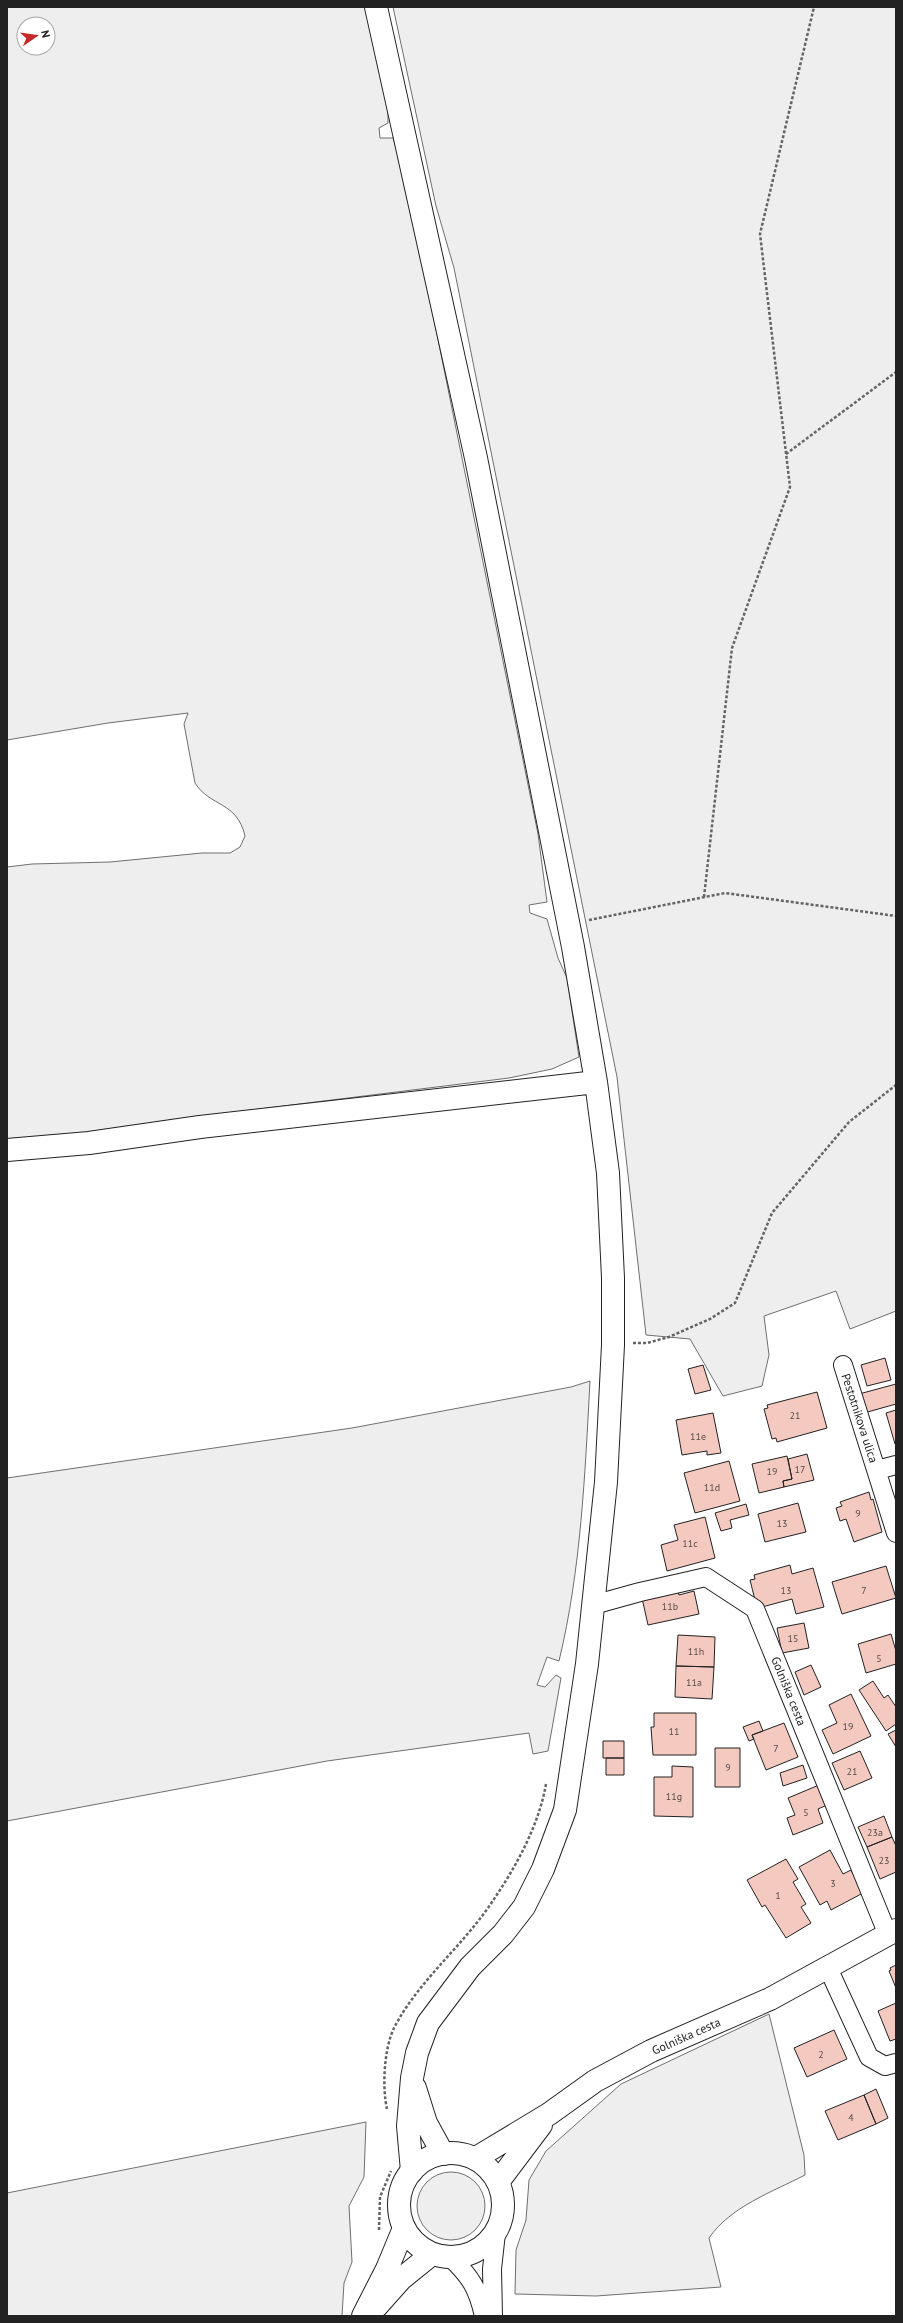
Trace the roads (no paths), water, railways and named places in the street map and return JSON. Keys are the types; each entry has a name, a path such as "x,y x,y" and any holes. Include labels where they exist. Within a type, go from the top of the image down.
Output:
{"street":[{"path":"376,7 476,458 568,924 596,1082 608,1173 613,1278 613,1348 606,1482 587,1664 565,1810 543,1869 524,1907 507,1929 470,1967 428,2023 417,2053 412,2078 399,2208 404,2228 416,2244 442,2256 469,2275 480,2297 484,2316"},
{"path":"7,1150 89,1143 200,1127 596,1082"},
{"name":"Pestotnikova ulica","path":"843,1365 896,1533"},
{"name":"Pestotnikova ulica","path":"877,1470 896,1465"},
{"name":"Golniška cesta","path":"549,2114 595,2080 651,2051 770,1999 892,1932 755,1609 706,1578 640,1592 593,1605"},
{"path":"828,1968 869,2057 885,2066 896,2063"},
{"path":"412,2078 426,2123 443,2154"},
{"path":"476,2158 549,2114"},
{"path":"498,2182 549,2114"},
{"path":"402,2168 426,2158 443,2154 460,2154 476,2158 489,2169 498,2182 503,2206 502,2217 496,2233 492,2269 493,2316"},
{"path":"363,2316 387,2269 404,2228"},
{"path":"368,2316 401,2279 442,2256 470,2254 485,2246 496,2233"}]}
